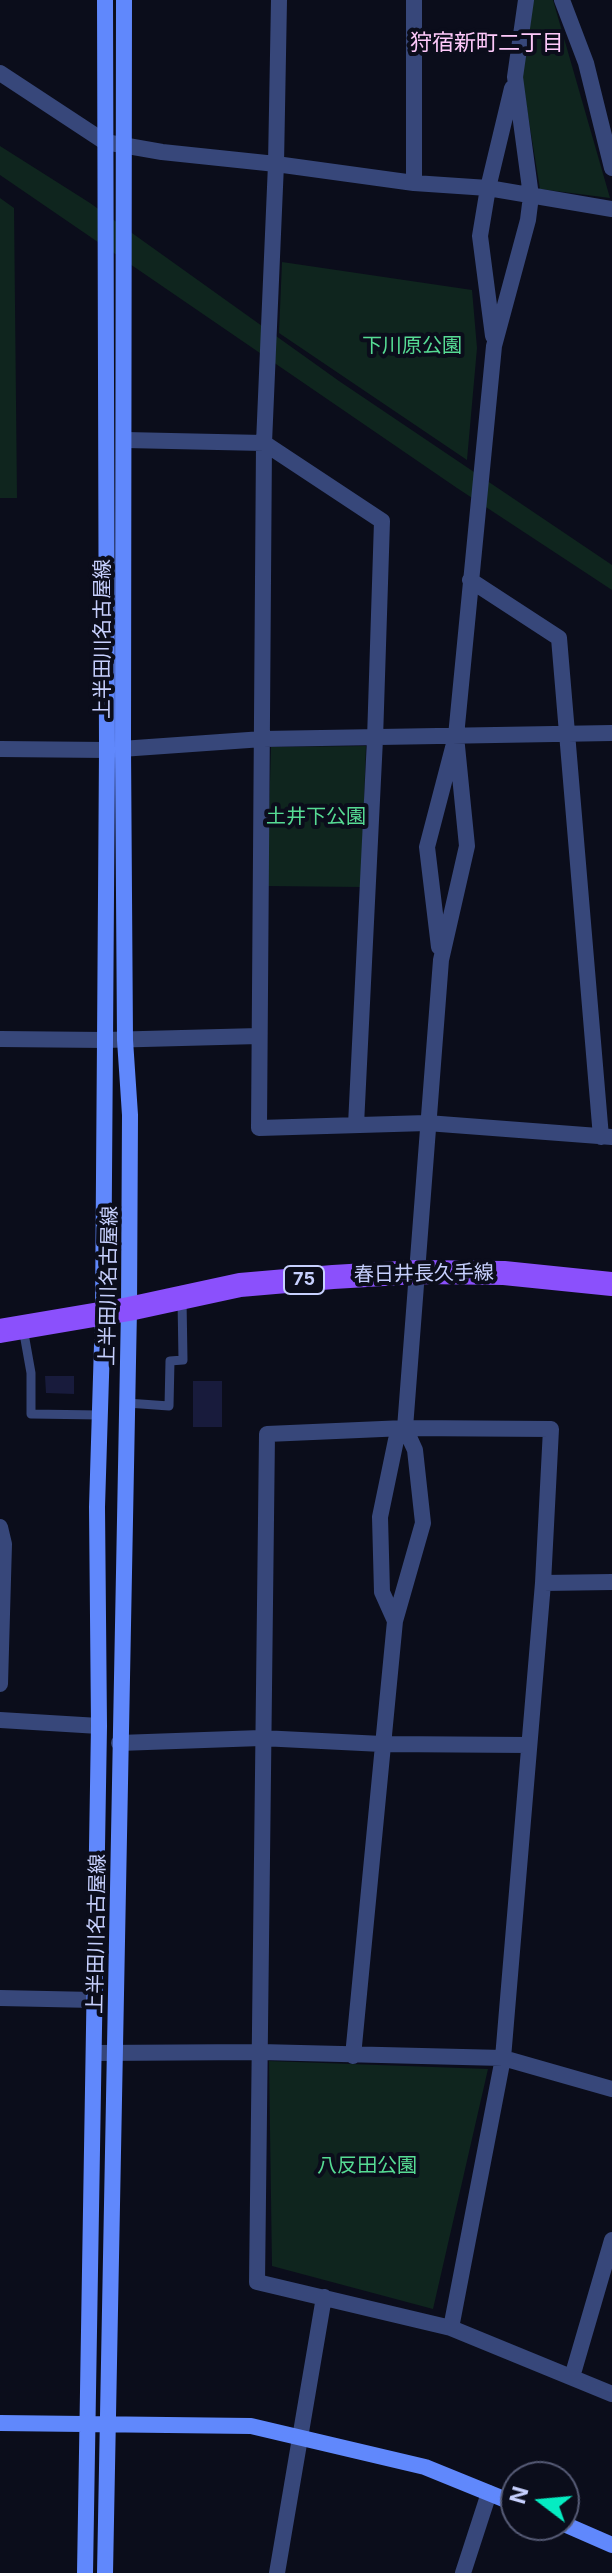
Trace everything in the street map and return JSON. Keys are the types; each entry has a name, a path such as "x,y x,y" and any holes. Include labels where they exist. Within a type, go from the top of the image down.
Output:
{"main road":[{"name":"上半田川名古屋線","path":"105,0 115,749 130,1115 105,2573"},
{"name":"上半田川名古屋線","path":"85,2573 99,1726 97,1507 103,1312 105,1040 125,440 124,0"},
{"name":"春日井長久手線","path":"11,1329 129,1309 240,1285 417,1272 504,1273 612,1284"},
{"path":"0,2423 251,2426 425,2467 500,2497"},
{"path":"580,2531 612,2545"}],"street":[{"path":"279,0 276,164 264,443 259,1128 427,1123 606,1137 559,638 470,580"},
{"path":"414,0 414,183"},
{"path":"494,346 480,236 488,188 515,77 526,0"},
{"path":"562,0 586,63 612,168"},
{"path":"0,73 105,142 162,152 414,183 488,188 612,209"},
{"path":"441,960 427,847 456,736 494,346 528,220 531,196 515,77"},
{"path":"125,440 264,443 382,521 356,1125"},
{"path":"0,749 115,749 263,739 612,733"},
{"path":"353,2056 395,1621 423,1523 415,1450 405,1428 441,960 467,846 456,736"},
{"path":"0,1039 125,1040 259,1036"},
{"path":"395,1621 382,1592 380,1517 396,1440 405,1428"},
{"path":"451,2328 503,2058 543,1583 551,1429 405,1428 267,1434 261,1738 257,2282 451,2328 612,2394"},
{"path":"0,1527 4,1544 0,1684"},
{"path":"543,1583 612,1582"},
{"path":"0,1720 99,1726"},
{"path":"119,1743 261,1738 382,1744 528,1745"},
{"path":"0,1998 94,2000"},
{"path":"94,2053 260,2052 503,2058 612,2089"},
{"path":"572,2377 612,2240"},
{"path":"277,2573 324,2297"},
{"path":"463,2573 489,2493"}],"lane":[{"path":"127,1403 169,1406 170,1361 183,1360 182,1297"},
{"path":"11,1329 31,1373 31,1414 100,1415"}],"green space":[{"path":"531,0 553,0 610,198 540,189 522,78"},
{"path":"0,146 90,203 339,381 612,565 612,590 457,488 0,175"},
{"path":"0,198 14,208 17,498 0,498"},
{"name":"下川原公園","path":"282,262 472,290 477,348 467,460 279,333"},
{"name":"土井下公園","path":"366,746 361,887 267,886 271,747"},
{"name":"八反田公園","path":"269,2061 488,2069 433,2309 272,2266"}],"building":[{"path":"45,1376 74,1376 74,1394 46,1393"},
{"path":"193,1381 222,1381 222,1427 193,1427"}],"district":[{"name":"狩宿新町二丁目","path":"487,43"}]}
